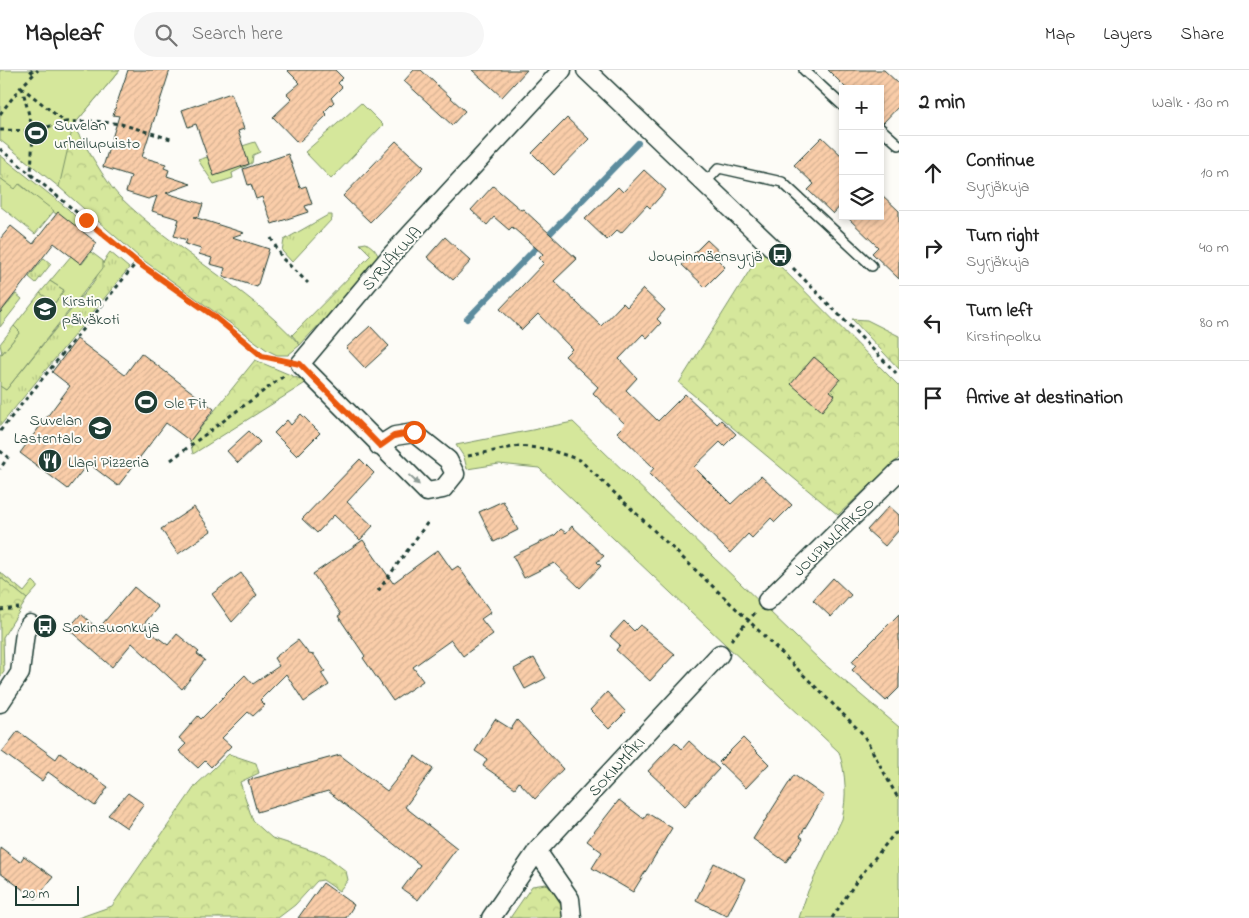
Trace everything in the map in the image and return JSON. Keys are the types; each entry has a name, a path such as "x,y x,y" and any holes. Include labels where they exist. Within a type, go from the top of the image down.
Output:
{"street":[{"name":"SYRJÄKUJA","path":"300,364 394,252 562,70"},
{"path":"586,70 780,255"},
{"path":"300,364 380,446 427,492 443,489 455,474 448,460 414,432 394,436 380,446"},
{"name":"JOUPINLAAKSO","path":"767,601 899,471"},
{"path":"0,703 20,673 25,632 30,624"},
{"name":"SOKINMÄKI","path":"491,918 537,851 720,654"},
{"path":"537,851 570,899 572,918"}],"lane":[{"path":"804,70 839,102"},
{"path":"882,130 899,145"},
{"path":"705,183 719,168 782,182 872,266"}],"path":[{"path":"30,70 34,74"},
{"path":"0,114 21,87 38,70"},
{"path":"21,87 65,122"},
{"path":"21,87 33,131 31,175"},
{"path":"0,130 33,131 65,122 94,121 121,124 174,140"},
{"path":"0,149 137,262 214,316 262,356 300,364"},
{"path":"271,238 282,258 308,283"},
{"path":"780,255 899,376"},
{"path":"0,431 137,262"},
{"path":"171,460 300,364"},
{"path":"448,460 519,446 547,449 580,460 748,620 863,734 899,800"},
{"path":"0,451 8,458 0,469"},
{"path":"378,591 428,522"},
{"path":"720,654 748,620"},
{"path":"832,918 858,879 894,834 899,832"}],"green space":[{"name":"Suvelan urheilupuisto","path":"0,70 120,70 73,126 59,187 0,140"},
{"path":"120,70 73,126 102,173 120,197 141,217 257,305 300,345 288,355 277,355 267,350 139,257 59,187 48,168 57,88"},
{"path":"361,103 383,125 331,179 305,152"},
{"path":"255,142 260,152 253,155 252,163 232,173 233,178 214,184 198,160"},
{"path":"0,155 68,209 79,220 78,231 58,212 56,214 20,184 15,190 0,178"},
{"path":"0,178 15,189 19,184 54,211 35,234 0,206"},
{"path":"328,215 332,215 332,219 292,262 282,251 284,240"},
{"path":"366,243 375,250 379,260 300,345 292,335 371,255 360,244"},
{"path":"763,249 899,386 899,458 838,515 679,383"},
{"path":"91,252 103,261 103,268 6,390 0,386 0,353 2,354 20,332 14,326 40,293 55,303 64,290 50,281 71,256 82,264"},
{"path":"110,252 129,268 0,426 0,386 6,390 92,284"},
{"path":"44,258 51,264 36,283 29,277"},
{"path":"50,281 64,290 54,304 40,293"},
{"path":"16,294 22,299 0,327 0,313"},
{"path":"852,319 867,320 899,336 899,369"},
{"path":"14,326 20,332 2,354 0,344"},
{"path":"255,360 307,382 193,454 190,441"},
{"path":"573,422 823,663 899,727 899,918 799,918 808,891 842,819 845,786 839,752 539,468 499,464 467,469 464,457 456,445"},
{"path":"0,572 24,592 33,581 37,588 27,599 0,577"},
{"path":"0,577 27,599 3,637 4,672 0,677"},
{"path":"229,754 256,763 259,773 240,782 253,821 272,838 325,855 346,871 348,880 339,891 323,880 317,881 295,905 278,918 78,918 112,906 196,785"},
{"path":"546,884 560,899 566,918 510,918 532,886"}],"building":[{"path":"128,70 170,70 142,157 166,164 164,168 169,170 167,176 191,184 166,193 203,204 199,216 194,217 244,233 232,237 269,249 257,287 223,276 225,268 210,264 212,258 199,254 201,249 185,244 187,240 174,236 179,219 152,211 157,196 148,199 126,192 131,176 103,167 119,116 113,115"},
{"path":"287,70 335,70 343,78 338,83 342,87 331,98 334,102 324,112 327,115 298,143 273,117 292,99 287,94 300,83"},
{"path":"414,70 421,70 465,111 452,125 404,81"},
{"path":"472,70 527,70 502,97"},
{"path":"828,70 884,70 899,84 899,106 884,122 884,85 843,85"},
{"path":"231,93 244,129 238,131 249,164 214,176 196,124 188,127 182,110"},
{"path":"567,118 589,139 554,175 532,153"},
{"path":"822,137 839,153 839,207 833,214 808,190 814,184 794,165"},
{"path":"396,141 424,167 370,222 343,196"},
{"path":"288,154 300,188 306,186 312,204 305,206 308,212 272,224 262,197 256,199 251,184 248,185 243,169"},
{"path":"644,170 666,190 650,208 647,205 621,233 617,230 607,240 585,219 618,187 623,192"},
{"path":"493,186 521,210 523,209 577,259 554,281 601,326 623,303 627,307 643,289 665,310 657,319 661,323 647,338 643,334 619,359 637,378 626,390 658,421 685,394 717,424 721,420 736,434 724,446 720,442 694,467 731,504 761,476 792,505 775,522 771,518 752,538 748,534 730,553 649,474 654,468 617,432 625,424 593,393 598,387 565,356 572,349 538,314 522,330 500,309 544,263 539,258 543,254 512,227 509,230 494,217 487,225 471,210"},
{"path":"884,197 899,211 899,279 872,253 878,247 850,220 884,220"},
{"path":"58,212 97,243 81,264 54,243 0,313 0,239 11,226 33,244"},
{"path":"445,237 471,261 453,280 427,257"},
{"path":"707,240 723,255 718,260 725,267 705,287 682,265"},
{"path":"370,326 389,346 365,368 346,348"},
{"name":"Suvelan Lastentalo","path":"77,339 125,375 141,353 214,409 190,441 166,423 118,486 88,463 68,489 20,453 70,386 52,372"},
{"path":"814,357 840,379 830,391 835,395 822,411 791,384"},
{"path":"301,414 320,433 297,456 274,433 287,420 291,425"},
{"path":"249,431 260,442 238,463 227,451"},
{"path":"360,459 374,473 347,502 373,526 360,540 334,515 317,533 302,519"},
{"path":"503,501 518,530 494,542 479,512"},
{"path":"889,506 899,515 899,530 885,546 867,530"},
{"path":"194,507 211,531 178,554 161,529"},
{"path":"572,526 604,556 597,562 601,566 580,588 554,563 524,578 513,556 555,535 561,529 566,533"},
{"path":"363,540 393,583 438,550 452,570 458,566 491,612 481,619 493,634 463,656 451,640 413,667 423,681 393,701 363,658 365,656 338,616 341,614 313,574"},
{"path":"241,573 257,595 232,622 212,594"},
{"path":"833,578 851,595 831,617 813,600"},
{"path":"134,587 158,607 142,626 168,645 177,634 199,652 197,654 205,660 182,689 132,643 112,667 68,629 81,614 98,629"},
{"path":"899,614 899,688 886,701 852,670 856,666 852,661"},
{"path":"624,621 634,631 640,625 675,654 650,681 616,650 620,645 610,636"},
{"path":"298,640 309,654 314,655 325,671 321,673 329,685 304,702 286,674 260,700 265,705 253,716 248,712 222,738 231,746 211,767 205,761 198,768 179,751 186,744 179,738 198,716 201,719 245,675 253,684 279,666 274,658"},
{"path":"534,658 546,678 525,689 514,669"},
{"path":"607,692 626,712 609,729 590,710"},
{"path":"495,719 511,729 517,720 563,769 535,799 519,782 515,788 483,766 487,759 475,751"},
{"path":"18,731 56,759 60,753 108,787 95,806 48,772 42,781 2,752"},
{"path":"743,738 769,764 746,788 719,762"},
{"path":"689,741 719,769 685,806 648,771 675,742 682,749"},
{"path":"340,755 387,791 415,756 433,769 405,807 457,848 418,900 402,889 420,865 328,791 257,812 248,780"},
{"path":"794,775 824,796 800,836 803,838 786,862 753,839"},
{"path":"128,793 144,804 127,828 108,815"},
{"path":"619,800 644,819 647,813 672,828 633,892 592,868 602,852 587,841"},
{"path":"0,847 20,862 24,856 53,877 36,899 0,873"},
{"path":"714,863 746,879 727,916 696,900"},
{"path":"323,883 354,905 346,918 298,918"}],"waterway":[{"path":"467,319 638,143"}],"place":[{"name":"Suvelan urheilupuisto","path":"36,133"},
{"name":"Joupinmäensyrjä","path":"780,255"},
{"name":"Kirstin päiväkoti","path":"45,309"},
{"name":"Ole Fit","path":"146,402"},
{"name":"Suvelan Lastentalo","path":"100,428"},
{"name":"Llapi Pizzeria","path":"50,461"},
{"name":"Sokinsuonkuja","path":"45,626"}],"route":[{"path":"86,220 137,262 214,316 262,356 300,364 380,446 394,436 414,432"}]}
